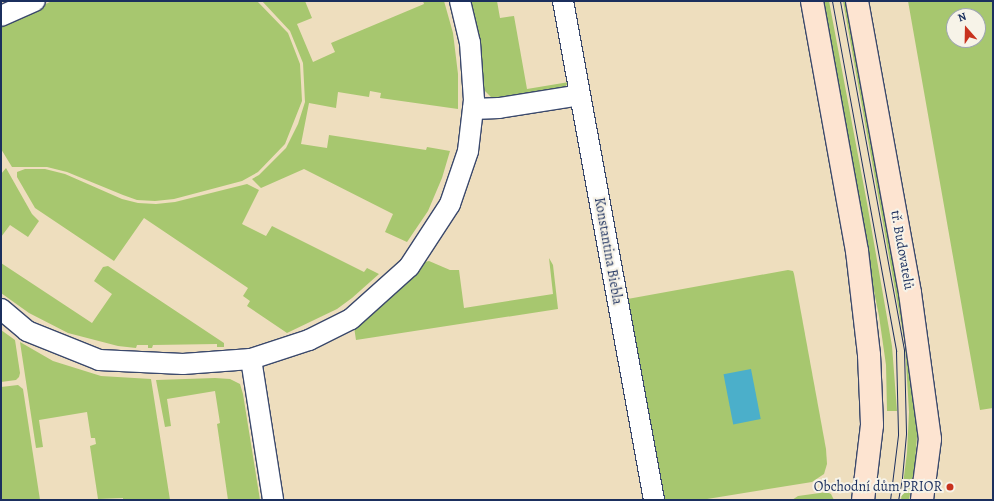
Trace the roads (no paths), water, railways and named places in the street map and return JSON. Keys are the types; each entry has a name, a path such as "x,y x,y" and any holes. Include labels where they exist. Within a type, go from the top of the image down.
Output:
{"street":[{"path":"1,16 35,1"},
{"path":"1,309 27,331 99,360 183,364 251,359 309,340 350,319 409,267 450,204 468,151 474,100 470,43 460,1"},
{"name":"Konstantina Biebla","path":"563,1 654,500"},
{"path":"812,1 857,250 869,356 872,392 872,425 863,500"},
{"name":"tř. Budovatelů","path":"857,1 910,293 930,439 922,500"},
{"path":"473,109 499,108 580,95"},
{"path":"251,359 273,500"}],"water":[{"path":"751,369 761,419 733,424 724,374"}],"tram line":[{"path":"832,1 896,351 898,435 890,500"},
{"path":"840,1 904,350 906,434 902,478 898,500"}],"place":[{"name":"Obchodní dům PRIOR","path":"950,487"}]}
